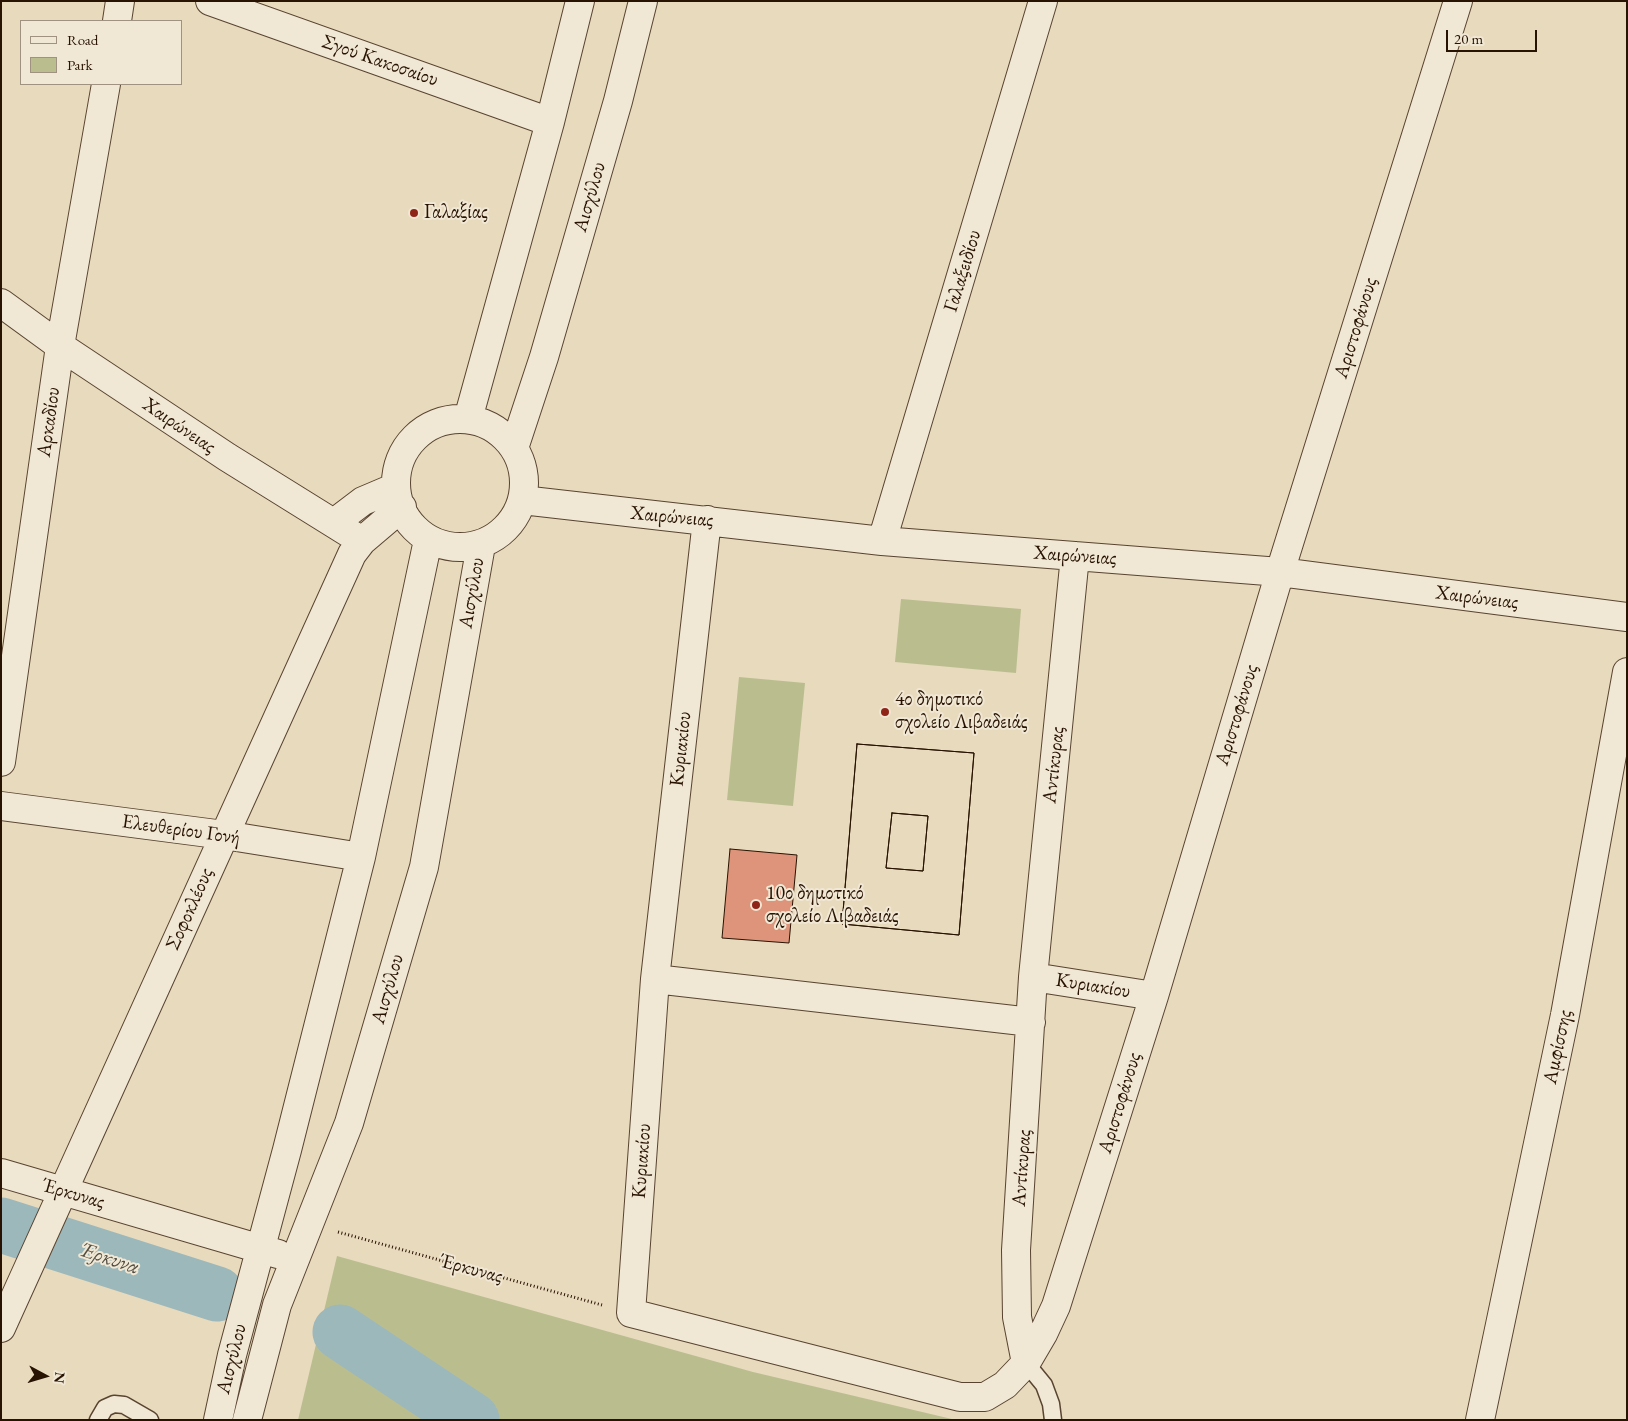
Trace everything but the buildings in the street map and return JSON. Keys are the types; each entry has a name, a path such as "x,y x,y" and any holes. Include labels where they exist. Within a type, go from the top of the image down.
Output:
{"street":[{"path":"117,20 120,1"},
{"name":"Σγού Κακοσαίου","path":"210,1 550,122"},
{"path":"468,419 550,122 580,1"},
{"name":"Αισχύλου","path":"514,448 547,347 618,101 643,1"},
{"name":"Γαλαξειδίου","path":"882,541 1043,1"},
{"name":"Αριστοφάνους","path":"1026,1362 1043,1334 1056,1306 1154,996 1280,572 1458,1"},
{"name":"Αρκαδίου","path":"1,762 60,346 106,85"},
{"name":"Χαιρώνειας","path":"1,303 60,346 226,457 362,541"},
{"path":"468,419 494,428 514,448 524,473 522,500 509,524 499,535 481,545 454,548 428,540 407,520 399,497 399,463 414,438 438,422 468,419"},
{"path":"334,523 363,501 399,497"},
{"name":"Σοφοκλέους","path":"1,1328 17,1278 47,1227 352,554 399,497"},
{"name":"Χαιρώνειας","path":"522,500 882,541 1280,572 1627,617"},
{"name":"Κυριακίου","path":"631,1313 655,979 707,520"},
{"name":"Αισχύλου","path":"218,1420 232,1355 361,856 428,540"},
{"name":"Αισχύλου","path":"247,1420 277,1305 311,1225 349,1123 424,867 481,545"},
{"name":"Αντίκυρας","path":"1026,1362 1017,1317 1016,1250 1033,977 1075,556"},
{"name":"Αμφίσσης","path":"1480,1420 1565,1015 1627,672"},
{"name":"Ελευθερίου Γονή","path":"1,806 224,834 361,856"},
{"name":"Κυριακίου","path":"1033,977 1154,996"},
{"path":"655,979 1031,1022"},
{"name":"Έρκυνας","path":"1,1173 296,1259"},
{"path":"631,1313 960,1397 985,1397 1006,1385 1026,1362"}],"lane":[{"path":"1026,1362 1044,1385 1051,1404 1053,1420"},
{"path":"98,1420 105,1408 114,1404 124,1405 150,1420"}],"path":[{"name":"Έρκυνας","path":"311,1225 631,1313"}],"green space":[{"path":"901,599 1021,609 1016,673 895,662"},
{"path":"739,677 805,683 793,806 727,800"},
{"path":"337,1256 753,1372 956,1420 298,1420"}],"waterway":[{"name":"Έρκυνα","path":"1,1225 217,1294"},
{"name":"Έρκυνα","path":"340,1332 472,1420"}],"place":[{"name":"Γαλαξίας","path":"414,213"},
{"name":"4ο δημοτικό σχολείο Λιβαδειάς","path":"885,712"},
{"name":"10ο δημοτικό σχολείο Λιβαδειάς","path":"756,905"}]}
